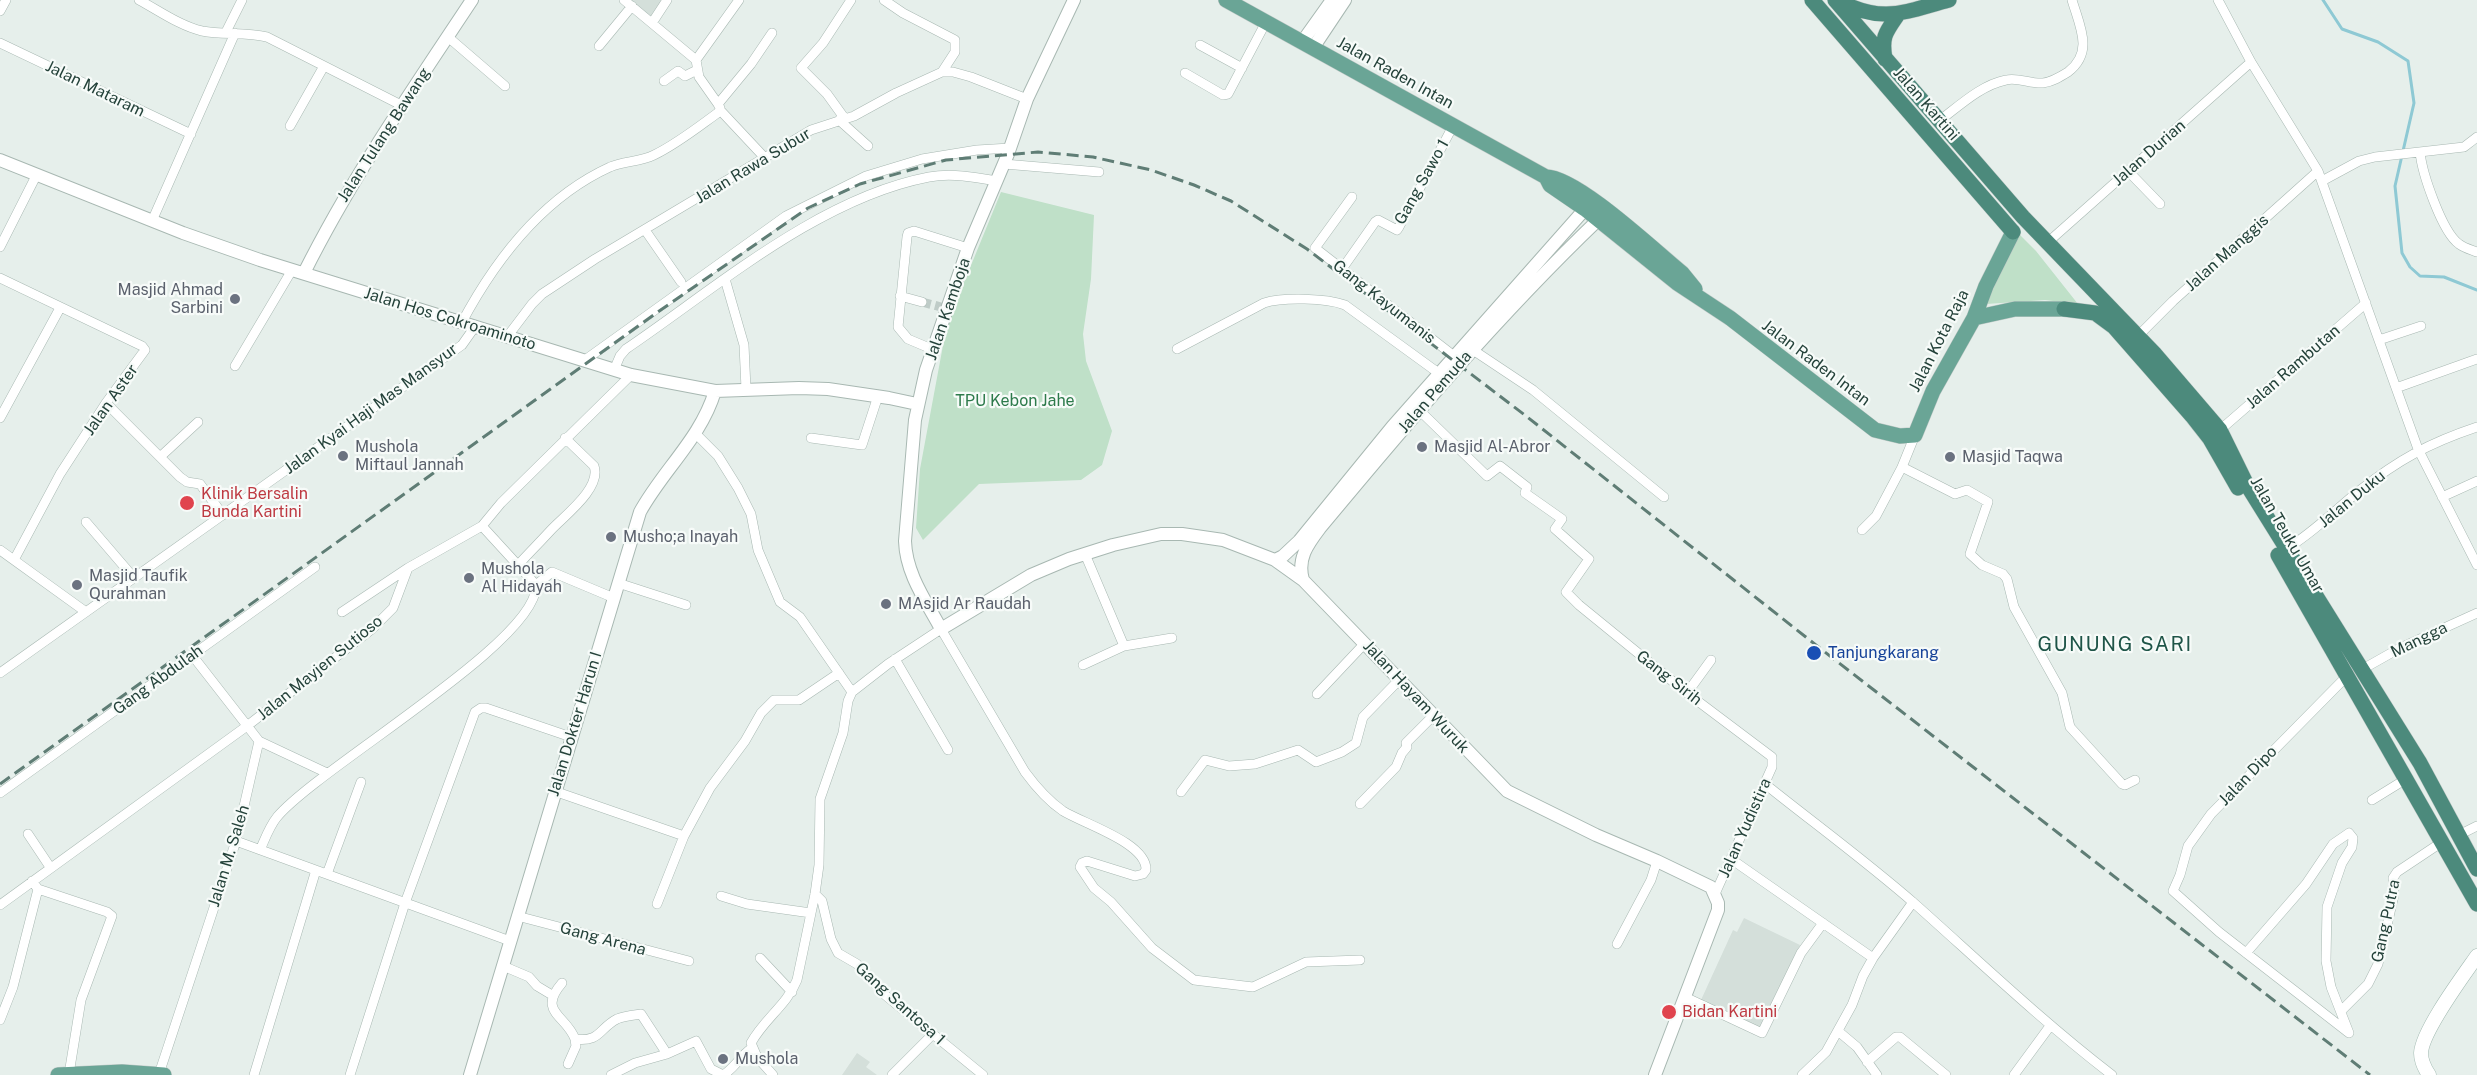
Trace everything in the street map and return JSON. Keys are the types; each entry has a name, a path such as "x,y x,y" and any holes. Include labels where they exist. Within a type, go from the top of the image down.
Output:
{"highway":[{"name":"Jalan Kartini","path":"1812,0 2013,232"},
{"name":"Jalan Kartini","path":"1835,0 2048,243"},
{"path":"1835,0 1874,15 1899,13 1949,0"},
{"path":"1886,59 1882,43 1899,13"},
{"path":"2013,232 2027,221"},
{"name":"Jalan Teuku Umar","path":"2048,243 2138,336 2220,430 2247,485 2420,763 2477,869"},
{"name":"Jalan Teuku Umar","path":"2064,309 2095,313 2114,327 2198,424 2215,448 2477,904"}],"main road":[{"name":"Jalan Raden Intan","path":"1226,0 1546,177 1555,177 1602,208 1682,273 1703,298"},
{"name":"Jalan Raden Intan","path":"1546,177 1550,185 1585,209 1677,283 1703,298 1875,430 1900,436 1915,435"},
{"name":"Jalan Kota Raja","path":"1915,435 1933,391 1974,318 1986,286 2013,232"},
{"name":"Jalan Teuku Umar","path":"1974,318 2015,309 2064,309"},
{"path":"2429,1075 2422,1060 2424,1043 2449,997 2477,956"},
{"path":"63,1075 162,1074"}],"street":[{"path":"0,11 6,0"},
{"path":"139,0 201,31 267,37 401,105"},
{"path":"152,221 191,134 242,0"},
{"name":"Jalan Tulang Bawang","path":"298,272 401,105 472,0"},
{"path":"624,0 697,65 699,77 719,107 765,158"},
{"path":"652,23 667,0"},
{"path":"664,81 678,71 685,76 697,65 739,0"},
{"path":"852,0 801,68 827,94 842,120 868,147"},
{"path":"884,0 894,8 955,39 955,52 942,72"},
{"name":"Jalan Kamboja","path":"942,629 906,557 917,404 944,308 1004,164 1027,99 1074,0"},
{"path":"1307,45 1332,0"},
{"path":"1307,45 1345,0"},
{"path":"1939,121 1996,83 2009,79 2033,83 2058,79 2079,62 2084,46 2072,0"},
{"path":"2218,0 2251,62 2318,171 2418,449 2477,565"},
{"path":"599,46 632,6"},
{"path":"1185,73 1223,95 1228,94 1266,22"},
{"path":"468,326 493,270 545,208 609,168 654,155 719,107 772,33"},
{"path":"448,37 505,86"},
{"name":"Jalan Mataram","path":"0,43 191,134"},
{"path":"1200,45 1242,68"},
{"name":"Jalan Durian","path":"2048,243 2251,62"},
{"path":"290,126 324,66"},
{"path":"942,72 954,72 971,77 1027,99"},
{"name":"Jalan Rawa Subur","path":"507,337 532,304 543,294 645,230 811,130 842,120 942,72"},
{"name":"Gang Sawo 1","path":"1342,269 1375,222 1378,220 1397,230 1453,126"},
{"path":"2322,181 2359,161 2464,147 2477,137"},
{"path":"585,360 786,216 856,181 922,159 977,150 1010,148"},
{"path":"2420,152 2429,188 2452,235 2459,244 2477,252"},
{"name":"Jalan Hos Cokroaminoto","path":"0,160 152,221 298,272 631,375 715,391 799,388 878,396 917,404"},
{"path":"1004,164 1099,172"},
{"path":"2128,171 2160,204"},
{"name":"Jalan Manggis","path":"2138,336 2173,301 2318,171"},
{"path":"0,247 37,174"},
{"path":"614,370 626,349 725,279 829,214 876,193 929,177 963,175 997,181"},
{"name":"Gang Kayumanis","path":"1352,197 1315,248 1454,356"},
{"name":"Jalan Pemuda","path":"1275,560 1283,556 1299,541 1392,427 1454,356 1480,333 1550,257 1585,209"},
{"name":"Jalan Pemuda","path":"1550,257 1598,220"},
{"path":"645,230 681,282"},
{"path":"934,350 908,339 898,327 907,237 911,231 968,248"},
{"path":"235,366 298,272"},
{"name":"Jalan Aster","path":"0,278 145,348 144,353 106,402 60,474 14,560"},
{"path":"725,279 744,345 747,389"},
{"path":"900,296 922,302"},
{"path":"1177,349 1264,303 1277,299 1335,301 1345,305 1439,374"},
{"name":"Jalan Rambutan","path":"2220,430 2366,303"},
{"path":"0,418 60,308"},
{"name":"Jalan Kyai Haji Mas Mansyur","path":"0,673 462,345 468,326"},
{"path":"2379,340 2421,326"},
{"name":"Jalan Pemuda","path":"1304,580 1301,563 1307,544 1419,410 1439,374 1473,350 1480,333"},
{"path":"1473,350 1533,390 1664,497"},
{"path":"2396,388 2477,359"},
{"path":"342,612 408,568 482,526 565,438 631,375"},
{"name":"Jalan Dokter Harun I","path":"470,1075 640,512 660,479 696,434 710,409 715,391"},
{"path":"811,438 862,445 878,396"},
{"path":"106,402 187,482 200,484 223,515"},
{"name":"Gang Sirih","path":"1419,410 1487,476 1500,466 1527,487 1525,493 1562,519 1556,529 1589,560 1566,592 1579,605 1687,693 1769,753 1773,762"},
{"path":"160,457 198,423"},
{"name":"Jalan Duku","path":"2286,549 2305,538 2358,492 2418,449 2477,428"},
{"path":"696,434 729,471 751,514 758,550 780,602 800,617 852,692"},
{"path":"1862,530 1876,516 1902,467 1915,435"},
{"path":"518,565 581,500 593,481 596,470 594,466 565,438"},
{"path":"1902,467 1955,494 1966,490 1988,502 1970,554 1982,565 2003,574 2007,579 2014,607 2061,693 2070,727 2122,784 2126,785 2135,780"},
{"path":"2442,497 2477,481"},
{"path":"86,522 134,578"},
{"path":"482,526 536,585"},
{"name":"Jalan Hayam Wuruk","path":"942,629 1031,575 1085,554 1141,537 1182,534 1223,540 1275,560 1304,580 1433,716 1513,795 1596,836 1704,882 1715,894"},
{"path":"0,550 86,612"},
{"path":"1085,554 1124,646"},
{"name":"Gang Abdulah","path":"0,793 315,567"},
{"name":"Jalan Mayjen Sutioso","path":"0,905 35,885 50,867 247,726 383,620 393,608 408,568"},
{"path":"260,850 276,818 327,773 487,654 511,630 533,597 536,585 552,572 614,598"},
{"path":"618,583 686,605"},
{"name":"Mangga","path":"2361,670 2400,648 2477,613"},
{"path":"773,1075 752,1048 752,1043 758,1032 792,992 797,980 816,894 820,799 843,733 848,701 852,692 895,659 942,629 1025,772 1039,791 1064,811 1131,844 1144,858 1146,870 1143,874 1135,876 1087,861 1080,867 1094,888 1111,902 1167,961 1194,980 1253,987 1306,962 1360,960"},
{"path":"1083,665 1124,646 1172,638"},
{"path":"1317,694 1365,643"},
{"path":"192,656 260,741 327,773"},
{"path":"895,659 948,750"},
{"path":"1687,693 1711,660"},
{"path":"657,904 684,836 724,766 745,741 761,713 774,700 799,700 839,673"},
{"name":"Jalan Dipo","path":"2246,953 2197,915 2173,891 2188,846 2211,814 2346,677"},
{"path":"1181,792 1205,760 1229,766 1255,764 1298,750 1317,762 1342,752 1356,743 1363,717 1399,680"},
{"path":"350,1075 405,903 473,717 481,708 488,708 571,737"},
{"path":"1360,804 1396,767 1407,747 1406,743 1433,716"},
{"name":"Jalan M. Saleh","path":"162,1074 236,841 260,741"},
{"name":"Jalan Yudistira","path":"1715,894 1773,762"},
{"path":"2372,801 2406,779"},
{"path":"327,874 361,782"},
{"path":"1765,784 1913,902 1989,968 2050,1026 2112,1075"},
{"path":"554,791 684,836"},
{"path":"2459,835 2477,826"},
{"path":"2349,833 2353,838 2352,847 2343,863 2327,907 2326,961 2331,987 2349,1033 2246,953 2306,884 2333,844 2344,834 2349,833"},
{"path":"28,834 50,867"},
{"path":"236,841 510,941"},
{"name":"Gang Putra","path":"2341,1011 2368,984 2378,964 2394,895 2393,878 2397,872 2442,842"},
{"path":"1731,860 1873,957"},
{"path":"1617,944 1651,880 1657,861"},
{"path":"254,1075 316,870"},
{"path":"0,1020 13,987 35,885 106,912 111,916 81,1000 63,1075"},
{"name":"Gang Santosa 1","path":"816,894 822,901 831,939 838,953 857,964 885,995 983,1075"},
{"path":"1655,1075 1718,910 1715,894"},
{"path":"721,896 747,904 811,913"},
{"path":"1802,1075 1826,1052 1873,957 1913,902"},
{"name":"Gang Arena","path":"517,916 689,961"},
{"path":"1685,997 1762,1033 1801,953 1823,923"},
{"path":"760,957 792,992"},
{"path":"503,966 529,977 537,986 552,995"},
{"path":"562,983 552,995 553,1009 575,1039 576,1046 568,1064"},
{"path":"575,1039 586,1040 597,1037 618,1018 641,1014 667,1054"},
{"path":"2014,1075 2050,1026"},
{"path":"1838,1031 1857,1047 1877,1075"},
{"path":"892,1075 933,1034"},
{"path":"1867,1062 1896,1037 1900,1037 1946,1075"},
{"path":"611,1075 635,1063 667,1054 696,1041 711,1069 723,1075 727,1074 740,1057 752,1048"}],"shaded area":[{"path":"629,0 663,0 652,17"},
{"path":"1744,918 1800,945 1761,1028 1701,1000 1733,930 1737,932"},
{"path":"857,1053 870,1062 866,1067 877,1075 842,1075"}],"green space":[{"name":"TPU Kebon Jahe","path":"1001,192 1094,215 1091,279 1083,334 1086,361 1112,431 1102,465 1081,480 979,484 923,540 916,528 920,469 947,324"},
{"path":"2018,233 2036,251 2078,304 2045,300 1986,304"}],"waterway":[{"path":"2323,0 2342,29 2378,42 2408,61 2414,103 2395,186 2402,253 2410,267 2420,276 2444,277 2477,290"}],"tunnel":[{"path":"922,302 941,307"}],"railway":[{"path":"0,784 655,314 808,208 860,184 946,160 1038,152 1093,157 1151,170 1194,185 1231,201 1307,249 1526,416 1821,649 2370,1075"}],"place":[{"name":"Masjid Ahmad Sarbini","path":"235,299"},
{"name":"Masjid Al-Abror","path":"1422,447"},
{"name":"Mushola Miftaul Jannah","path":"343,456"},
{"name":"Masjid Taqwa","path":"1950,457"},
{"name":"Klinik Bersalin Bunda Kartini","path":"187,503"},
{"name":"Musho;a Inayah","path":"611,537"},
{"name":"Mushola Al Hidayah","path":"469,578"},
{"name":"Masjid Taufik Qurahman","path":"77,585"},
{"name":"MAsjid Ar Raudah","path":"886,604"},
{"name":"Tanjungkarang","path":"1814,653"},
{"name":"Bidan Kartini","path":"1669,1012"},
{"name":"Mushola","path":"723,1059"}],"district":[{"name":"GUNUNG SARI","path":"2115,645"}]}
